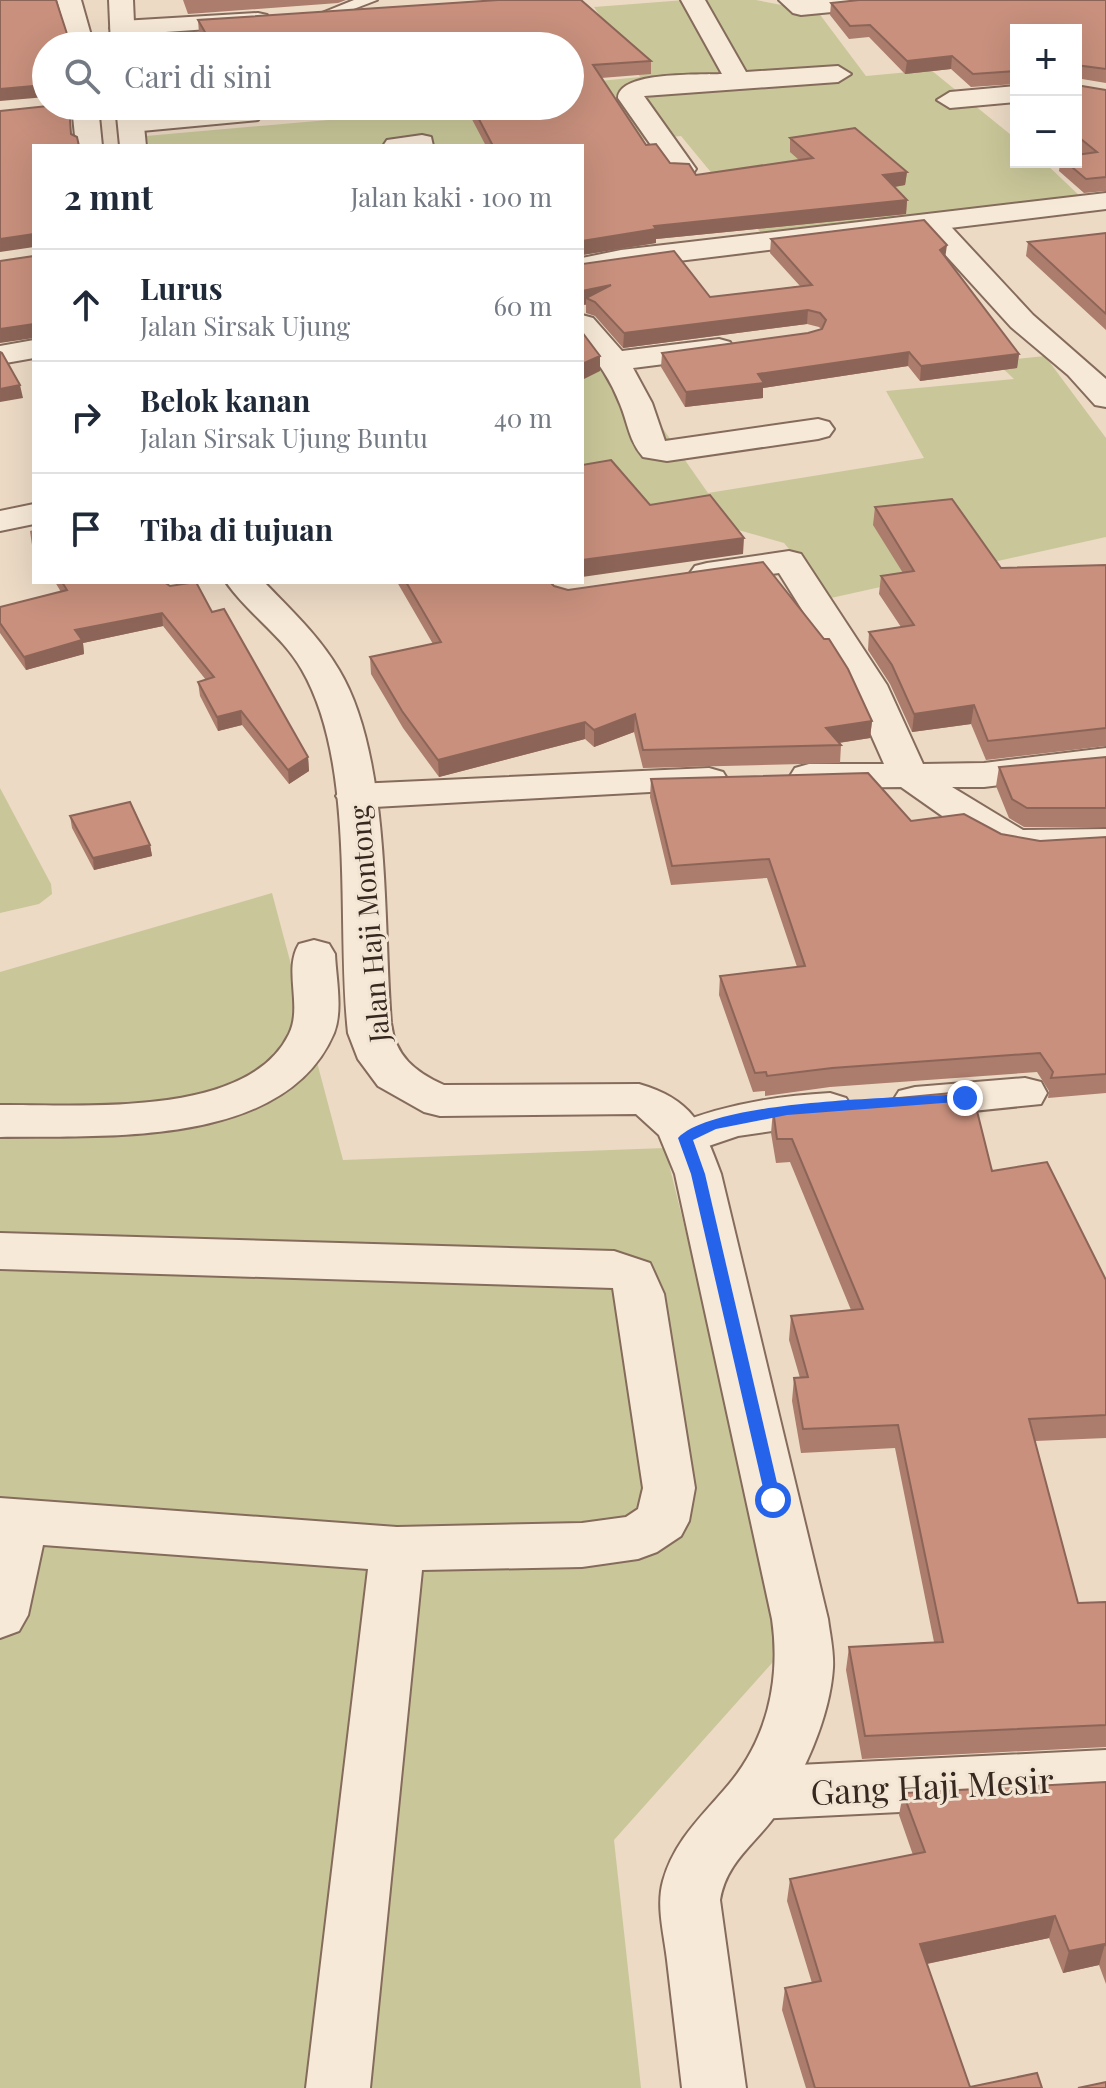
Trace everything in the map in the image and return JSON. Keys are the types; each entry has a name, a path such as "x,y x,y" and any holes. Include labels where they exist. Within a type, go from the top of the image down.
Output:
{"street":[{"path":"69,0 78,32"},
{"path":"121,0 123,32"},
{"path":"693,0 738,80"},
{"path":"796,4 884,0"},
{"path":"183,32 304,22 379,6"},
{"path":"682,169 631,98 631,92 643,86 838,74"},
{"path":"950,100 1010,95"},
{"path":"86,120 89,144"},
{"path":"131,125 185,120"},
{"path":"584,267 621,259 1106,201"},
{"path":"931,222 1022,321 1079,368 1106,398"},
{"path":"584,326 614,361 636,403 648,442 655,450 667,451 818,429"},
{"path":"614,361 748,344"},
{"path":"0,355 32,349"},
{"path":"0,521 32,514"},
{"path":"670,578 789,561 868,685 908,774 989,830 1013,841 1037,845 1106,841"},
{"name":"Jalan Haji Montong","path":"246,584 288,627 329,685 356,796 360,907 374,1048 393,1074 412,1091 440,1101 639,1099 657,1102 669,1113 685,1138"},
{"path":"356,796 754,778 984,775 1106,760"},
{"path":"0,1121 183,1113 232,1103 252,1095 277,1079 299,1056 314,1031 314,954"},
{"path":"714,2088 690,1900 693,1872 709,1846 758,1793 795,1714 805,1668 800,1619 705,1205 685,1138 713,1125 787,1110 1025,1093"},
{"path":"0,1251 567,1265 614,1269 633,1276 640,1294 669,1488 662,1521 638,1537 582,1545 397,1549 11,1520 0,1615"},
{"path":"338,2088 397,1549"},
{"name":"Gang Haji Mesir","path":"758,1793 1106,1776"}],"shaded area":[{"path":"685,0 756,0 818,12 866,76 931,70 1010,134 1010,168 1050,168 1083,199 766,239 681,136 584,146 148,144 146,136 329,120 584,120 584,83 640,77 594,7"},
{"path":"584,316 708,493 924,458 886,391 1014,379 995,361 1045,356 1106,438 1106,537 831,598 784,543 639,502 584,514"},
{"path":"0,788 51,884 52,894 39,904 0,913"},
{"path":"272,893 343,1160 665,1148 788,1645 614,1840 641,2088 0,2088 0,972"}],"building":[{"path":"0,0 56,0 66,32 32,32 32,86 0,89"},
{"path":"498,0 581,0 651,61 593,65 646,145 656,144 670,163 689,164 696,175 813,158 790,138 855,128 907,172 883,175 907,200 654,226 656,229 584,241 584,144 492,144 479,120 584,120 584,32 205,32 198,20"},
{"path":"859,0 1106,0 1106,69 1082,66 1082,24 1010,24 1010,71 973,74 952,56 907,61 870,25 850,26 831,3"},
{"path":"1082,86 1106,90 1106,177 1086,179 1073,168 1082,168 1082,154 1097,152 1082,140"},
{"path":"32,108 32,120 70,120 71,134 77,137 79,144 32,144 32,234 0,239 0,111"},
{"path":"924,220 947,245 940,250 1019,354 921,366 909,352 758,374 764,383 686,392 662,353 808,333 822,329 826,320 820,313 808,310 624,333 595,302 586,298 611,285 584,291 584,264 674,251 710,297 812,285 771,239"},
{"path":"1106,233 1106,314 1028,242"},
{"path":"32,256 32,324 0,329 0,261"},
{"path":"584,335 600,356 584,363"},
{"path":"2,353 20,385 0,389"},
{"path":"611,460 650,505 710,495 744,538 584,560 584,465"},
{"path":"952,499 1001,568 1106,565 1106,728 988,741 974,705 914,714 892,665 869,632 914,625 881,576 914,571 875,507"},
{"path":"763,562 824,639 829,639 848,669 872,721 826,728 841,745 643,750 635,714 594,730 585,722 438,760 402,711 370,657 441,642 407,584 552,584 568,590"},
{"path":"63,584 197,584 212,612 224,609 308,757 288,770 241,711 217,717 198,682 214,677 162,613 75,630 82,640 24,657 0,623 0,607 67,590"},
{"path":"1106,757 1106,808 1027,808 1012,799 999,767"},
{"path":"868,773 911,821 964,814 1001,834 1040,841 1106,837 1106,1074 1051,1078 1053,1072 1040,1053 832,1068 767,1076 766,1072 755,1073 720,976 805,966 769,859 672,866 651,779"},
{"path":"130,802 150,845 93,858 70,816"},
{"path":"972,1091 992,1171 1047,1162 1106,1280 1106,1415 1029,1419 1078,1603 1106,1602 1106,1725 865,1736 849,1647 943,1642 898,1425 803,1429 794,1378 808,1377 791,1316 863,1309 792,1139 777,1139 773,1110"},
{"path":"1106,1782 1106,1946 1069,1951 1055,1916 920,1944 970,2087 1037,2073 1042,2088 815,2088 785,1988 821,1981 790,1879 925,1852 903,1793"},
{"path":"1106,2082 1106,2088 1078,2088"}],"route":[{"path":"773,1500 698,1174 685,1138 713,1125 787,1110 965,1098"}]}
